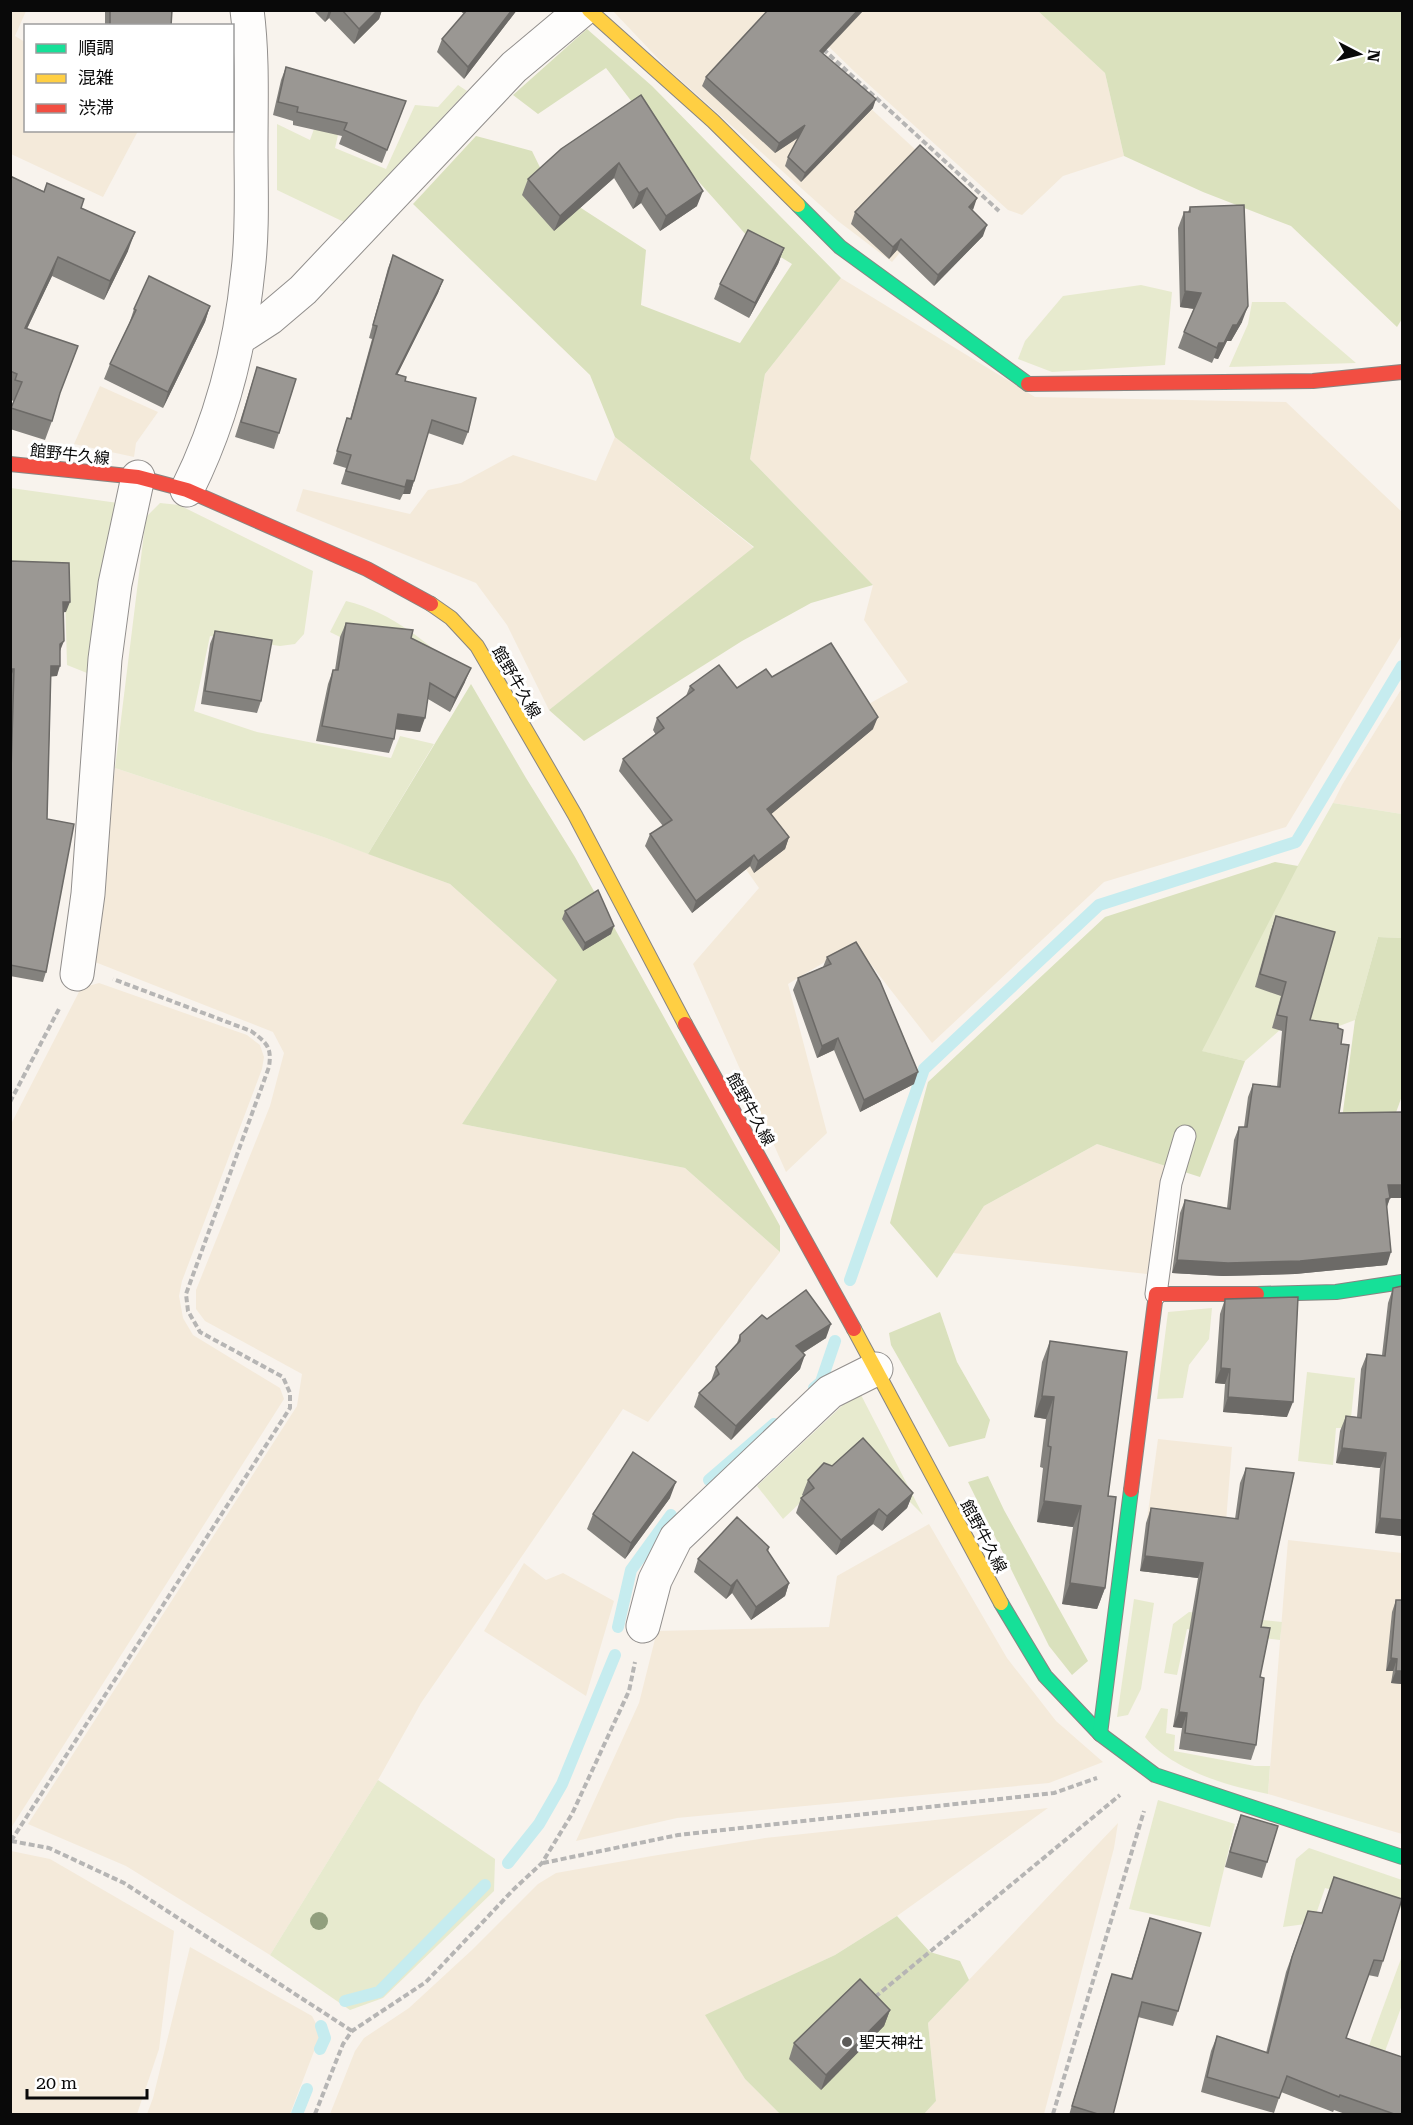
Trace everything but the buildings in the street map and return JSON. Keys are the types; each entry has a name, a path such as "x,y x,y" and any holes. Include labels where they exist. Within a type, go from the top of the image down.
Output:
{"main road":[{"path":"589,10 714,121 840,247 1028,384 1313,381 1402,372"},
{"name":"館野牛久線","path":"10,464 138,477 187,490 357,564 426,600 451,618 477,646 575,815 679,1013 876,1369 999,1600 1045,1676 1100,1734 1152,1773 1402,1857"},
{"path":"1100,1734 1155,1294 1336,1292 1402,1282"}],"street":[{"path":"187,490 201,463 230,379 239,338 249,269 252,87 247,10"},
{"path":"239,338 270,318 303,290 514,67 582,10"},
{"path":"77,974 88,894 105,659 115,584 138,477"},
{"path":"643,1626 655,1580 676,1539 830,1392 876,1369"}],"lane":[{"path":"1155,1294 1171,1183 1185,1136"}],"path":[{"path":"816,43 999,211"},
{"path":"10,1102 77,974 106,976 252,1031 264,1041 271,1053 269,1067 186,1294 188,1311 200,1332 283,1377 290,1393 290,1408 11,1841 49,1848 124,1883 352,2031"},
{"path":"315,2115 343,2044 352,2031 426,1982 514,1888 542,1863 572,1814 629,1691 643,1626"},
{"path":"542,1863 678,1835 1054,1793 1136,1763"},
{"path":"875,1997 1152,1773"},
{"path":"1053,2115 1152,1773"}],"shaded area":[{"path":"11,10 26,11 15,36 24,41 24,132 137,132 103,197 11,154"},
{"path":"613,11 765,11 956,187 892,262 838,221 667,68"},
{"path":"792,11 1038,11 1105,73 1124,156 1063,176 1022,215 1008,210 857,74"},
{"path":"841,278 1035,397 1286,402 1402,512 1402,635 1286,827 1104,882 932,1043 855,944 788,984 827,1133 786,1172 693,964 759,888 719,831 799,743 908,682 864,620 873,585 750,459 765,374"},
{"path":"100,386 158,412 136,443 134,457 74,444"},
{"path":"615,437 754,548 549,710 507,625 476,583 296,511 303,489 410,514 428,490 461,483 513,455 596,481"},
{"path":"1402,688 1402,814 1333,803 1342,785"},
{"path":"115,768 326,838 450,884 557,980 462,1124 685,1168 780,1252 648,1422 623,1409 421,1703 378,1780 270,1955 126,1866 28,1824 297,1406 302,1374 205,1321 196,1309 196,1290 270,1106 284,1053 273,1032 95,962"},
{"path":"99,983 247,1035 260,1045 264,1057 262,1069 182,1281 179,1296 183,1318 193,1335 280,1388 284,1399 11,1828 11,1124 81,988"},
{"path":"1097,1144 1166,1166 1147,1274 953,1253 984,1206"},
{"path":"1158,1439 1232,1447 1225,1534 1147,1520"},
{"path":"929,1524 1007,1658 1056,1721 1103,1762 1049,1783 677,1818 576,1841 639,1703 657,1631 829,1627 837,1576"},
{"path":"1288,1540 1402,1553 1402,1834 1268,1794"},
{"path":"524,1563 546,1580 563,1573 614,1601 586,1696 484,1631"},
{"path":"1048,1808 897,1916 835,1955 706,2015 745,2079 780,2114 330,2114 355,2051 364,2038 409,2008 473,1949 538,1884 556,1873 765,1838"},
{"path":"1118,1823 1114,1848 1044,2114 924,2114 936,2101 928,2023"},
{"path":"11,1851 50,1859 174,1931 159,2049 137,2114 11,2114"},
{"path":"190,1947 312,2016 321,2033 290,2114 147,2114 153,2098"}],"green space":[{"path":"1038,11 1402,11 1402,319 1397,327 1291,226 1203,192 1124,156 1105,73"},
{"path":"587,29 652,86 841,278 765,374 750,459 873,585 811,603 742,641 584,741 549,710 754,547 615,437 590,375 413,204 476,136 532,151 550,188 646,250 641,305 740,343 792,264 748,237 658,136 606,68 538,114 513,95"},
{"path":"458,85 467,91 344,222 277,190 277,124 310,140 327,93 346,100 335,148 386,169 415,105 438,107"},
{"path":"1141,285 1172,292 1165,365 1052,372 1018,359 1025,341 1063,296"},
{"path":"1252,302 1285,302 1356,363 1229,367 1248,324"},
{"path":"11,488 118,503 87,673 67,665 65,594 11,571"},
{"path":"160,503 179,505 313,571 304,634 295,644 280,646 210,636 194,711 257,732 391,758 400,736 434,744 368,854 115,768 146,517"},
{"path":"346,601 363,606 394,621 422,640 462,673 407,645 340,637 330,632"},
{"path":"471,684 575,857 780,1226 780,1252 685,1168 462,1124 557,980 450,884 368,854"},
{"path":"1333,803 1402,814 1402,938 1378,937 1355,1020 1326,1031 1290,1021 1245,1061 1201,1051 1284,890"},
{"path":"1275,862 1298,866 1202,1051 1245,1061 1200,1177 1097,1144 984,1206 937,1278 890,1223 928,1082 1105,917"},
{"path":"1378,937 1402,938 1402,1096 1394,1118 1342,1119 1355,1020"},
{"path":"1212,1308 1209,1339 1189,1365 1183,1398 1157,1399 1168,1312"},
{"path":"940,1312 957,1362 990,1420 985,1438 949,1447 891,1345 889,1333"},
{"path":"1307,1372 1355,1378 1350,1428 1336,1428 1333,1465 1298,1461"},
{"path":"861,1395 923,1515 857,1449 783,1519 757,1486 847,1401"},
{"path":"988,1476 1004,1510 1088,1661 1072,1675 1049,1646 968,1482"},
{"path":"1134,1599 1154,1603 1141,1689 1128,1715 1117,1717"},
{"path":"1189,1612 1282,1622 1280,1640 1187,1629 1177,1675 1164,1673 1173,1624"},
{"path":"1161,1708 1168,1709 1166,1733 1175,1735 1174,1751 1255,1766 1270,1766 1268,1794 1202,1775 1170,1759 1156,1749 1145,1737"},
{"path":"378,1780 495,1859 494,1891 383,1998 350,2010 270,1955"},
{"path":"1158,1800 1235,1824 1210,1927 1129,1909"},
{"path":"1309,1848 1402,1880 1402,1909 1325,1888 1313,1923 1283,1927 1296,1859"},
{"path":"897,1916 930,1952 960,1961 969,1980 928,2023 936,2101 924,2114 780,2114 745,2079 705,2015 835,1955"},
{"path":"1402,1956 1402,2005 1362,2114 1345,2111"}],"waterway":[{"path":"850,1280 924,1069 1099,905 1296,842 1402,666"},
{"path":"814,1388 821,1382 835,1341"},
{"path":"709,1480 774,1424"},
{"path":"618,1627 631,1570 671,1515"},
{"path":"508,1863 539,1824 562,1784 615,1655"},
{"path":"345,2001 379,1992 485,1885"},
{"path":"320,2049 325,2038 321,2026"},
{"path":"297,2114 307,2089"}],"traffic: fast":[{"path":"798,205 840,247 1028,384"},
{"path":"1257,1294 1336,1292 1402,1282"},
{"path":"1100,1734 1131,1490"},
{"path":"1001,1603 1045,1676 1100,1734 1155,1775 1402,1857"}],"traffic: slow":[{"path":"589,10 713,121 798,205"},
{"path":"431,604 451,618 477,646 575,815 685,1024"},
{"path":"854,1329 1001,1603"}],"traffic: jam":[{"path":"1028,384 1313,381 1402,372"},
{"path":"10,464 138,477 187,490 367,569 431,604"},
{"path":"685,1024 854,1329"},
{"path":"1131,1490 1156,1294 1257,1294"}],"place":[{"name":"聖天神社","path":"847,2042"}]}
